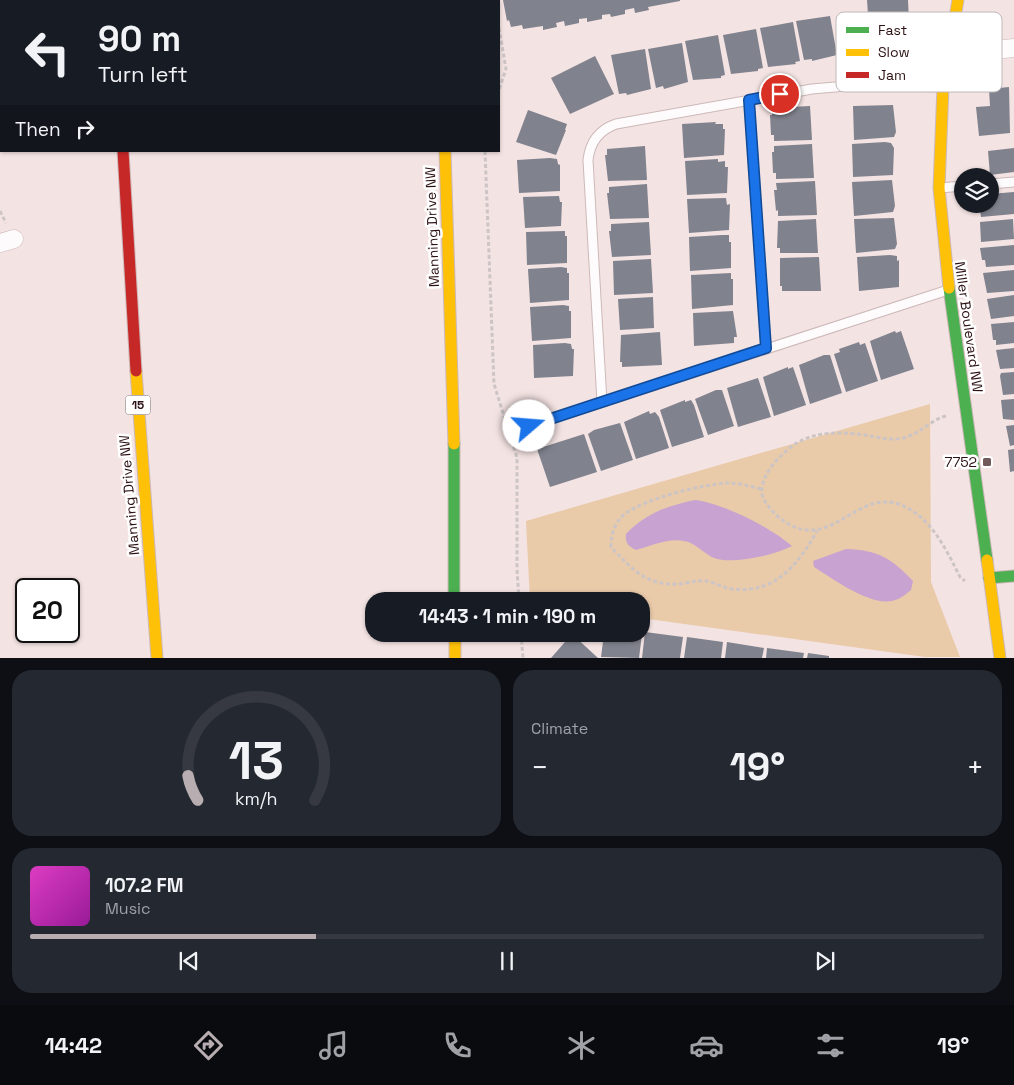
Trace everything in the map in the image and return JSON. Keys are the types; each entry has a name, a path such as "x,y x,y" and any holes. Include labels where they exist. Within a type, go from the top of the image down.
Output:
{"main road":[{"name":"Miller Boulevard NW","path":"943,92 939,188 948,290 1000,658"},
{"name":"Manning Drive NW","path":"123,152 139,431 157,658"},
{"name":"Manning Drive NW","path":"445,152 454,432 454,592"},
{"path":"989,578 1014,576"},
{"path":"454,642 455,658"}],"lane":[{"path":"602,402 588,160 591,146 600,132 616,124 804,90 836,87"},
{"path":"749,100 766,348"},
{"path":"999,183 1014,182"},
{"path":"939,188 954,187"},
{"path":"529,426 948,290"}],"path":[{"path":"500,34 506,69 500,87"},
{"path":"486,152 494,384 517,458 518,592"},
{"path":"965,581 960,577 935,533 910,510 899,504 874,504 817,531 806,531 784,521 770,509 763,498 761,489 766,474 778,459 791,446 807,437 817,434 845,434 901,439 911,436 940,417 966,410"},
{"path":"761,489 741,484 713,485 640,506 626,513 617,522 612,533 611,547 628,565 642,576 658,584 706,581 730,589 759,588 778,581 799,561 817,531"},
{"path":"522,642 523,658"}],"shaded area":[{"path":"930,404 931,582 960,657 925,657 650,619 650,592 530,592 526,521"},
{"path":"695,500 719,506 746,517 760,524 792,546 765,556 742,560 722,560 706,554 684,541 666,541 636,550 628,544 626,534 641,521 658,511"},
{"path":"846,549 867,551 891,561 913,581 911,590 894,600 882,601 872,599 851,590 814,567 813,561"}],"building":[{"path":"503,0 680,1 648,7 649,10 635,13 634,8 625,10 625,14 611,17 610,14 602,15 602,19 587,22 587,18 579,19 579,23 565,26 564,21 556,23 557,27 543,30 543,26 523,29 522,25 511,27 509,20 507,21"},
{"path":"867,0 908,0 909,12 868,12"},
{"path":"830,16 836,55 812,61 812,59 804,60 796,21"},
{"path":"793,22 800,61 795,62 796,64 768,67 760,28"},
{"path":"756,29 763,68 758,69 758,71 731,74 723,35"},
{"path":"718,35 725,75 721,76 721,78 693,80 685,41"},
{"path":"682,43 688,82 664,89 663,86 656,88 648,49"},
{"path":"645,49 651,89 627,95 626,93 619,94 611,55"},
{"path":"595,56 614,94 570,114 551,78"},
{"path":"1009,87 1010,133 979,136 976,107 990,106 989,92 1002,92 1002,88"},
{"path":"893,105 896,132 894,137 854,140 853,106"},
{"path":"810,106 812,140 774,141 774,135 771,135 770,115 772,115 772,108"},
{"path":"528,110 567,124 556,155 516,142"},
{"path":"716,122 715,124 723,124 723,129 725,129 724,155 684,158 682,124"},
{"path":"891,143 894,148 893,175 853,177 852,144"},
{"path":"812,144 814,178 776,179 776,173 773,173 772,152 774,152 774,146"},
{"path":"645,146 647,180 608,181 605,155 607,155 607,149"},
{"path":"1014,148 1014,172 999,174 999,168 989,168 988,151"},
{"path":"557,159 560,165 560,191 519,193 517,160"},
{"path":"718,159 718,162 725,161 725,167 728,167 727,193 687,195 685,161"},
{"path":"892,180 895,206 893,212 854,216 852,182"},
{"path":"815,181 817,215 778,216 774,190 777,190 776,183"},
{"path":"647,184 649,218 610,219 607,193 609,193 609,187"},
{"path":"1014,192 1014,214 981,217 980,213 999,213 999,193"},
{"path":"559,196 560,202 562,202 561,226 525,228 523,197"},
{"path":"726,198 727,205 730,204 729,230 689,233 687,199"},
{"path":"894,218 897,244 895,249 856,253 854,219"},
{"path":"816,219 818,253 780,253 780,248 777,248 778,221"},
{"path":"1013,219 1014,239 981,242 980,222"},
{"path":"649,222 651,255 612,257 609,231 611,231 611,224"},
{"path":"565,231 565,236 567,236 567,263 527,265 526,232"},
{"path":"729,235 729,242 731,242 731,268 690,271 689,237"},
{"path":"1014,245 1014,265 986,267 985,260 982,260 980,248"},
{"path":"897,256 897,261 899,260 899,287 859,291 857,257"},
{"path":"819,257 821,291 782,291 782,286 780,286 780,258"},
{"path":"651,259 653,293 614,295 613,261"},
{"path":"567,268 567,273 569,273 569,300 530,303 528,269"},
{"path":"1014,270 1014,291 987,293 983,273"},
{"path":"731,273 731,279 733,279 733,305 692,309 691,275"},
{"path":"1014,295 1014,316 991,319 987,299"},
{"path":"653,297 654,328 620,330 618,299"},
{"path":"569,306 569,311 571,311 571,338 532,341 530,307"},
{"path":"733,311 737,337 734,337 734,343 694,346 693,313"},
{"path":"1014,322 1014,343 996,345 996,340 993,340 991,324"},
{"path":"895,331 896,333 901,331 914,369 881,380 870,341"},
{"path":"660,332 662,365 622,367 622,362 620,362 621,335"},
{"path":"859,342 860,345 865,343 878,381 846,392 834,354 840,352 839,349"},
{"path":"571,344 572,349 574,349 573,376 534,378 533,345"},
{"path":"1014,348 1014,368 1000,369 996,350"},
{"path":"824,355 830,355 842,393 810,404 799,365"},
{"path":"788,367 788,369 793,367 806,405 774,416 763,377"},
{"path":"1014,372 1014,394 1003,395 1001,373"},
{"path":"758,378 771,417 738,427 727,388"},
{"path":"716,390 722,390 734,426 708,435 695,399"},
{"path":"1014,399 1014,420 1003,419 1001,400"},
{"path":"685,400 685,402 691,400 694,405 704,437 672,447 660,410"},
{"path":"649,411 650,414 655,412 659,417 669,448 636,459 624,422"},
{"path":"620,423 633,460 601,471 588,434 594,430"},
{"path":"1014,425 1014,445 1010,446 1006,426"},
{"path":"584,434 597,472 550,487 537,449"},
{"path":"1014,449 1014,471 1010,472 1008,450"},
{"path":"650,633 683,637 680,658 642,658 644,642 650,642"},
{"path":"687,637 723,642 721,658 684,658"},
{"path":"565,642 581,642 598,658 551,658"},
{"path":"603,642 641,642 639,658 601,657"},
{"path":"727,642 764,648 762,658 725,658"},
{"path":"767,648 804,653 803,658 766,658"},
{"path":"808,653 829,656 829,658 807,658"}],"traffic: fast":[{"path":"949,288 987,560"},
{"path":"454,444 454,592"},
{"path":"989,578 1014,576"}],"traffic: slow":[{"path":"956,12 958,0"},
{"path":"943,92 939,188 949,288"},
{"path":"445,152 454,444"},
{"path":"136,371 157,658"},
{"path":"987,560 1000,658"},
{"path":"455,642 455,658"}],"traffic: jam":[{"path":"123,152 136,371"}],"place":[{"name":"7752","path":"987,462"}],"route":[{"path":"529,426 766,348 749,100 780,94"}]}
